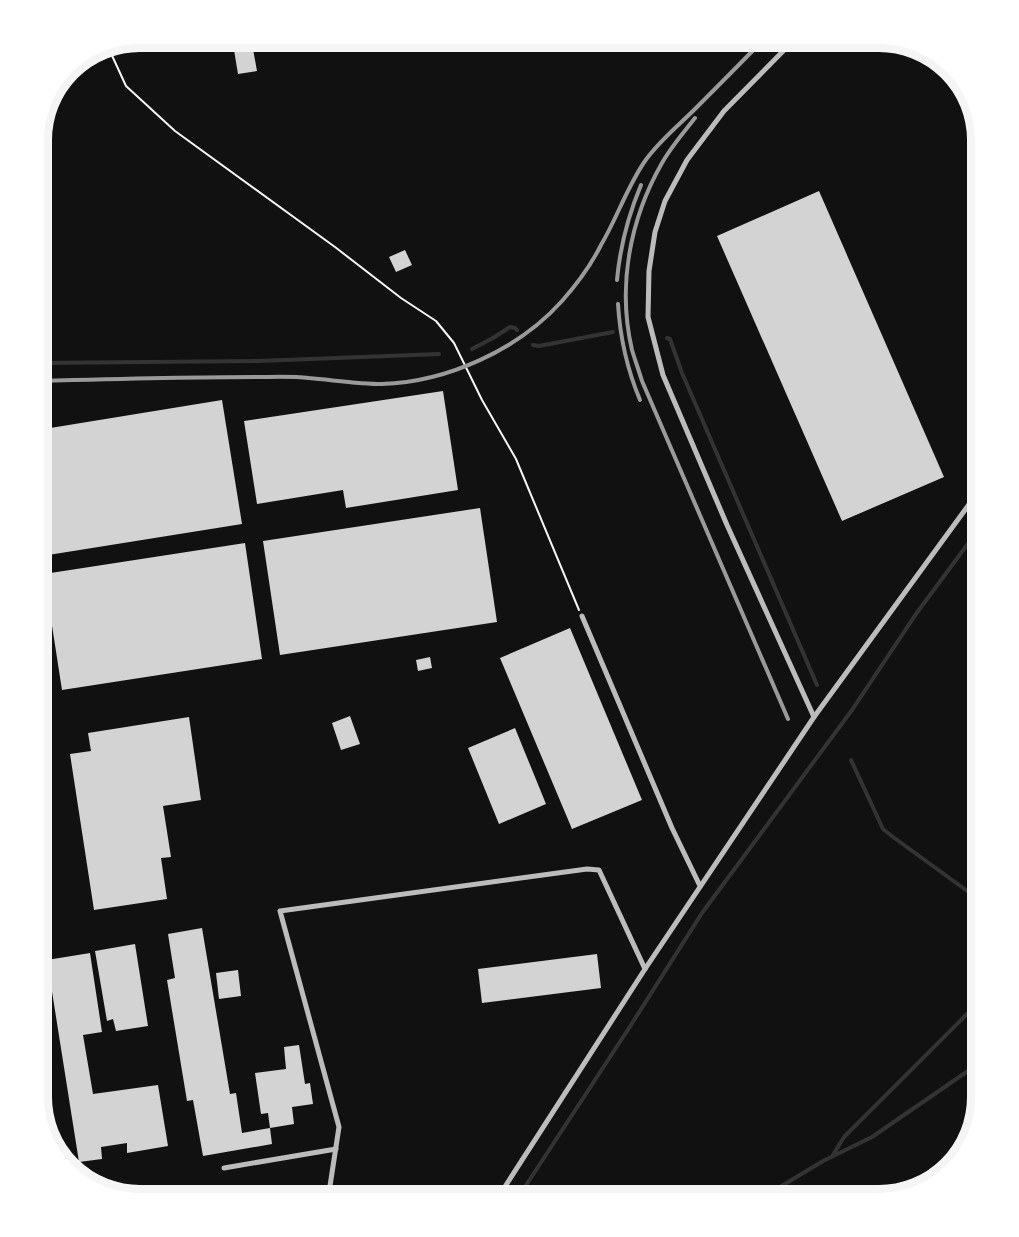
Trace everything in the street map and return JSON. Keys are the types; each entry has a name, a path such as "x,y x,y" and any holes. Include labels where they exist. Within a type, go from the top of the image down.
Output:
{"street":[{"path":"786,48 724,111 687,160 666,201 655,232 649,272 648,317 663,375 727,525 814,717"},
{"path":"504,1189 645,969 814,717 971,502"},
{"path":"582,616 672,828 700,886"},
{"path":"330,1189 339,1127 280,911 587,869 599,870 645,969"},
{"path":"224,1168 336,1149"}],"path":[{"path":"111,53 126,87 175,131 401,298 436,321 454,344 482,400 516,459 582,616"}],"building":[{"path":"234,48 253,48 257,71 238,74"},
{"path":"819,191 944,477 842,521 717,236"},
{"path":"405,250 412,265 396,272 389,257"},
{"path":"443,391 458,490 346,508 343,490 257,504 244,421"},
{"path":"222,400 242,524 48,555 48,428"},
{"path":"480,508 497,622 280,655 263,541"},
{"path":"245,543 262,659 62,690 48,600 48,573"},
{"path":"570,628 642,800 572,829 500,658"},
{"path":"430,657 432,668 418,671 416,660"},
{"path":"350,716 360,744 341,750 332,723"},
{"path":"189,717 201,800 163,806 171,857 161,858 167,899 94,910 70,754 91,751 88,733"},
{"path":"515,728 546,804 499,824 468,748"},
{"path":"202,928 230,1094 236,1093 242,1133 270,1128 272,1144 203,1156 193,1100 187,1101 167,980 175,978 168,934"},
{"path":"135,944 148,1026 116,1031 113,1019 107,1021 95,951"},
{"path":"90,953 102,1032 83,1035 93,1094 158,1085 168,1146 127,1153 127,1143 101,1147 102,1159 79,1162 48,960"},
{"path":"597,954 601,988 482,1003 478,969"},
{"path":"238,970 241,996 219,999 216,973"},
{"path":"299,1045 305,1084 310,1083 313,1104 292,1107 294,1124 270,1128 268,1113 261,1114 255,1073 286,1069 284,1047"}],"waterway":[{"path":"472,349 510,327 517,330"},
{"path":"533,345 539,346 613,332"},
{"path":"667,338 670,339 682,373 817,685"},
{"path":"48,363 259,361 439,354"},
{"path":"524,1189 702,913 852,710 916,614 971,540"},
{"path":"851,760 883,829 971,894"},
{"path":"833,1155 844,1137 971,1010"},
{"path":"777,1189 823,1161 872,1137 971,1069"}],"railway":[{"path":"48,381 303,377 382,384 431,377 480,360 524,334 562,301 593,260 633,181 650,154 755,48"},
{"path":"695,118 666,157 651,184 634,230 626,277 628,326 632,350 642,381 788,719"},
{"path":"617,280 625,232 641,185"},
{"path":"618,304 625,353 640,400"}]}
